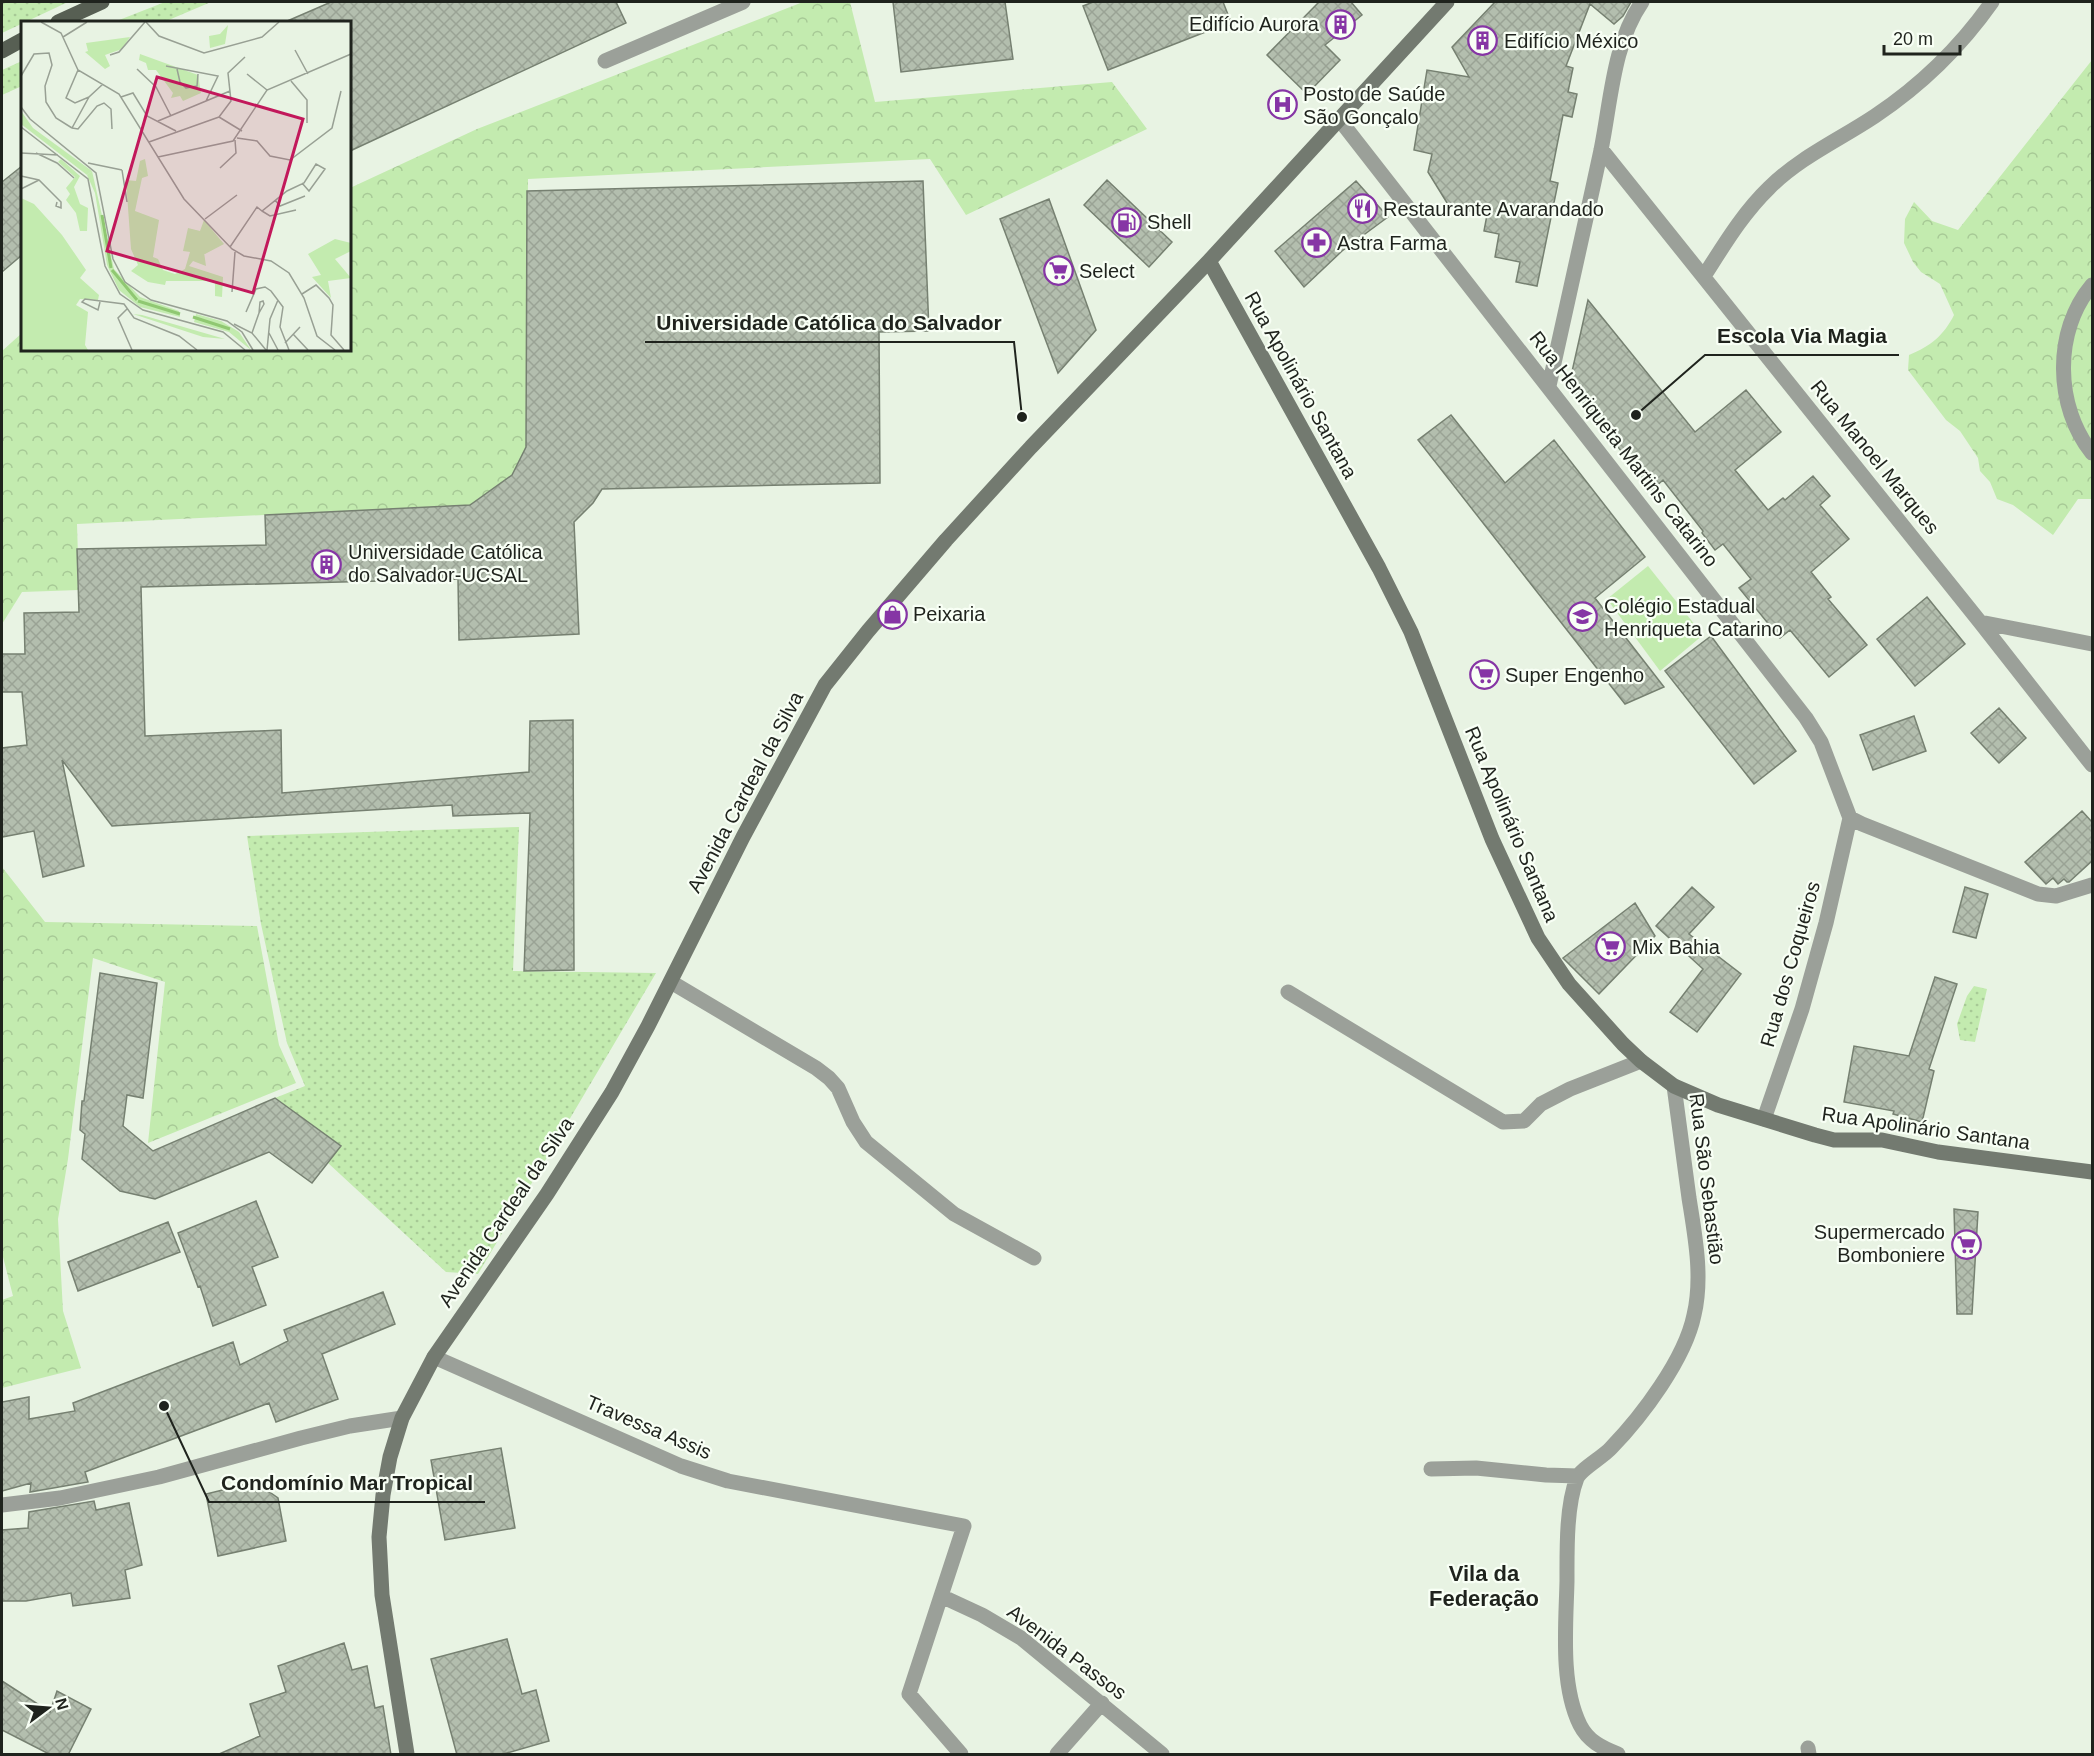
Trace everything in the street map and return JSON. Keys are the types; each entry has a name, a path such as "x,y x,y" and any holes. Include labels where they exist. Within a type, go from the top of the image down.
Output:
{"main road":[{"path":"60,21 102,2"},
{"name":"Avenida Cardeal da Silva","path":"407,1755 382,1595 379,1537 390,1457 402,1418 434,1357 547,1194 612,1092 743,837 825,685 946,540 1031,447 1209,261 1447,2"},
{"path":"2,51 21,41"},
{"name":"Rua Apolinário Santana","path":"1209,261 1379,568 1411,632 1492,839 1538,938 1569,984 1623,1044 1674,1086 1718,1105 1834,1140 1882,1140 1938,1152 2092,1172"}],"street":[{"path":"605,61 743,2"},
{"path":"1549,387 1620,51 1632,17 1642,2"},
{"path":"1704,276 1745,214 1769,187 1800,161 1875,116 1914,86 1946,57 1977,23 1992,2"},
{"name":"Rua Henriqueta Martins Catarino","path":"1339,119 1806,718 1821,742 1851,818"},
{"name":"Rua Manoel Marques","path":"1601,149 2092,765"},
{"path":"2092,285 2072,317 2065,340 2064,360 2066,390 2072,414 2081,439 2092,453"},
{"path":"1980,622 2092,644"},
{"path":"1851,818 2038,894 2056,896 2092,885"},
{"name":"Rua dos Coqueiros","path":"1764,1119 1802,1009 1826,923 1851,818"},
{"path":"671,981 829,1077 838,1088 853,1122 866,1143 954,1214 1034,1258"},
{"path":"1287,992 1503,1122 1524,1121 1541,1104 1570,1089 1641,1061"},
{"name":"Rua São Sebastião","path":"1578,1476 1609,1451 1645,1408 1677,1357 1694,1316 1698,1276 1697,1248 1674,1086"},
{"name":"Travessa Assis","path":"434,1357 681,1466 728,1481 964,1526 941,1596"},
{"path":"2,1506 60,1498 159,1477 320,1433 402,1418"},
{"path":"1431,1469 1476,1468 1578,1476 1570,1510 1567,1542 1566,1646 1569,1681 1575,1711 1581,1726 1592,1741 1618,1755"},
{"path":"941,1596 909,1694 961,1755"},
{"name":"Avenida Passos","path":"941,1596 982,1615 1022,1638 1162,1755"},
{"path":"1057,1755 1102,1703"}],"green space":[{"path":"2,2 68,2 28,21 21,21 21,24 2,33"},
{"path":"165,2 211,2 166,21 117,21"},
{"path":"803,2 850,2 875,102 1112,82 1147,129 966,215 930,159 528,179 526,447 512,475 470,505 77,524 79,590 22,592 2,624 2,351 21,334 21,351 351,351 351,188 477,129"},
{"path":"2092,60 2092,499 2078,499 2053,535 2013,505 1997,499 1990,482 1980,471 1978,458 1960,431 1946,420 1908,370 1909,355 1936,339 1954,315 1940,284 1921,272 1913,262 1904,243 1905,219 1914,202 1932,221 1958,230"},
{"path":"21,61 21,86 2,95 2,70"},
{"path":"1648,566 1703,635 1660,671 1607,599"},
{"path":"519,827 513,971 656,973 478,1274 446,1272 328,1163 341,1146 275,1098 305,1086 287,1043 261,924 247,836"},
{"path":"2,867 45,922 257,926 279,1045 296,1083 148,1143 165,982 93,958 68,1159 58,1219 63,1311 81,1368 2,1388 2,1300 13,1296 2,1253"},
{"path":"1974,986 1987,989 1975,1042 1960,1040 1957,1024 1967,996"}],"building":[{"path":"331,2 616,2 626,23 351,151 351,21 287,21"},
{"path":"893,2 1005,2 1013,59 901,72"},
{"path":"1093,2 1223,2 1231,22 1108,70 1083,6"},
{"path":"1319,2 1351,2 1362,15 1325,45 1340,60 1307,94 1267,55"},
{"path":"1495,2 1631,2 1623,16 1614,24 1590,4 1566,66 1573,68 1568,92 1577,94 1572,117 1563,115 1550,181 1558,183 1537,286 1516,282 1520,262 1495,257 1499,234 1484,231 1487,215 1449,206 1428,172 1432,154 1414,150 1427,70 1469,77 1452,47"},
{"path":"21,167 21,256 2,272 2,182"},
{"name":"Shell","path":"1107,180 1172,242 1149,267 1084,205"},
{"name":"Universidade Católica do Salvador-UCSAL","path":"923,181 929,331 879,332 880,483 602,489 593,503 574,522 579,634 459,640 458,579 141,587 145,736 281,730 282,793 529,772 530,721 573,720 574,970 524,971 530,813 453,816 452,805 112,826 62,760 84,866 43,877 34,831 2,837 2,748 27,745 22,692 2,692 2,654 25,654 24,613 79,612 77,549 266,545 265,515 470,505 512,475 526,447 527,191"},
{"path":"1356,181 1388,217 1342,251 1304,287 1275,251"},
{"path":"1049,199 1096,330 1058,373 1000,219"},
{"path":"1588,300 1695,432 1746,390 1781,432 1735,470 1768,510 1783,498 1785,500 1813,476 1830,496 1820,505 1849,539 1811,572 1831,597 1828,599 1867,645 1829,677 1790,630 1780,638 1739,588 1751,579 1723,544 1715,550 1663,480 1652,490 1569,385"},
{"name":"Colégio Estadual Henriqueta Catarino","path":"1451,415 1505,483 1554,440 1645,557 1595,598 1664,687 1625,704 1418,440"},
{"path":"1927,597 1965,644 1915,686 1877,639"},
{"path":"1711,636 1796,751 1754,784 1665,671"},
{"path":"1999,708 2026,738 1999,763 1971,733"},
{"path":"1914,716 1926,751 1873,770 1860,735"},
{"path":"2082,811 2092,822 2092,861 2069,882 2064,879 2058,884 2053,878 2046,884 2025,862"},
{"path":"1692,887 1714,907 1689,934 1741,974 1697,1032 1670,1012 1703,969 1656,926"},
{"path":"1965,887 1988,894 1976,938 1953,932"},
{"name":"Mix Bahia","path":"1635,903 1655,936 1599,994 1563,958"},
{"path":"100,973 157,983 143,1098 127,1095 123,1126 153,1151 275,1098 341,1146 312,1183 269,1152 155,1199 120,1191 82,1159 85,1134 80,1130 82,1101 84,1101"},
{"path":"1935,977 1957,984 1929,1069 1934,1071 1922,1122 1893,1114 1894,1111 1844,1102 1854,1046 1909,1056"},
{"path":"256,1201 278,1257 252,1267 266,1305 213,1326 200,1286 198,1287 178,1233"},
{"name":"Supermercado Bomboniere","path":"1954,1209 1978,1212 1972,1314 1957,1314"},
{"path":"168,1222 180,1252 78,1291 68,1262"},
{"path":"383,1292 395,1324 322,1354 338,1399 276,1422 269,1403 85,1472 88,1482 30,1492 31,1483 2,1491 2,1402 29,1397 29,1419 75,1411 73,1403 233,1342 240,1365 288,1341 284,1330"},
{"path":"501,1448 515,1528 445,1540 431,1460"},
{"path":"255,1482 278,1498 286,1541 218,1556 206,1494"},
{"path":"94,1501 96,1510 129,1503 142,1565 125,1570 130,1598 73,1606 71,1593 26,1601 2,1601 2,1530 28,1528 29,1512"},
{"path":"507,1639 522,1694 536,1690 549,1741 500,1755 457,1755 431,1659"},
{"path":"344,1643 352,1670 367,1666 375,1708 383,1706 391,1755 217,1755 260,1736 250,1704 286,1692 278,1666"},
{"path":"2,1681 50,1712 57,1691 91,1709 68,1755 51,1755 2,1730"}],"place":[{"name":"Edifício Aurora","path":"1340,24"},
{"name":"Edifício México","path":"1483,41"},
{"name":"Posto de Saúde São Gonçalo","path":"1282,105"},
{"name":"Restaurante Avarandado","path":"1362,209"},
{"name":"Shell","path":"1126,222"},
{"name":"Astra Farma","path":"1316,243"},
{"name":"Select","path":"1058,271"},
{"name":"Escola Via Magia","path":"1636,415"},
{"name":"Universidade Católica do Salvador","path":"1022,417"},
{"name":"Universidade Católica do Salvador-UCSAL","path":"327,564"},
{"name":"Peixaria","path":"892,614"},
{"name":"Colégio Estadual Henriqueta Catarino","path":"1583,617"},
{"name":"Super Engenho","path":"1484,675"},
{"name":"Mix Bahia","path":"1611,947"},
{"name":"Supermercado Bomboniere","path":"1966,1244"},
{"name":"Condomínio Mar Tropical","path":"164,1406"}],"district":[{"name":"Vila da Federação","path":"1484,1586"}]}
